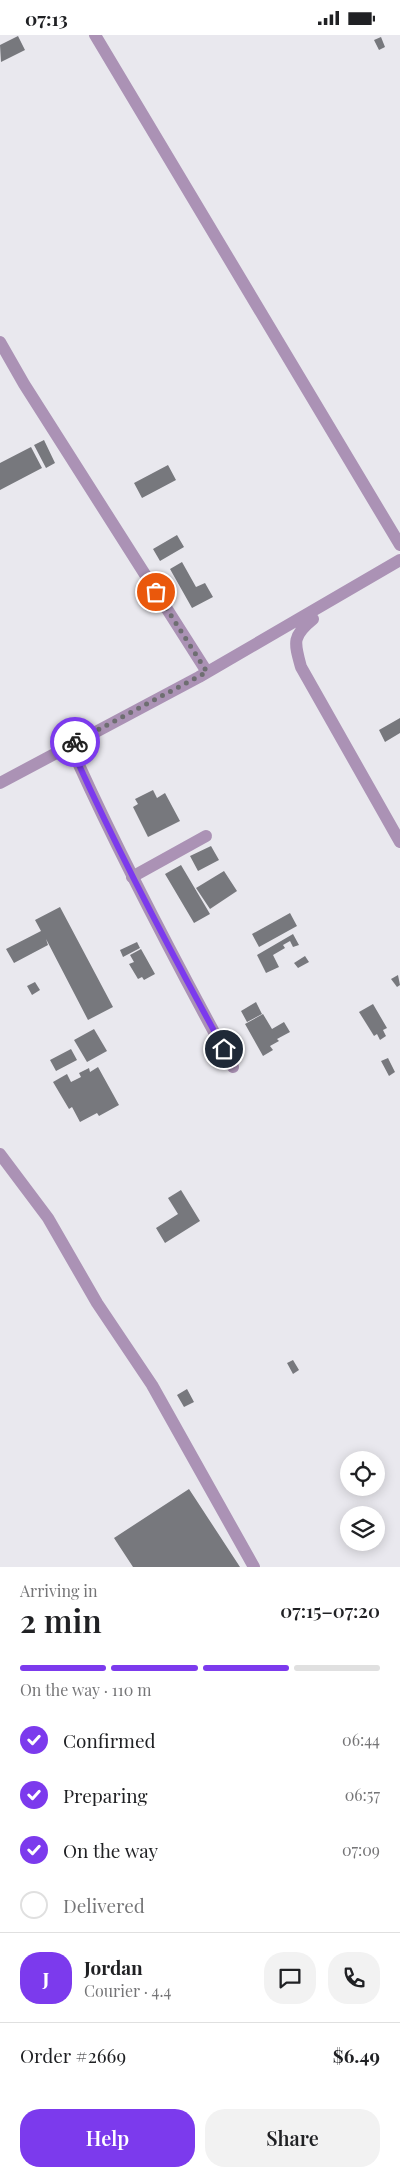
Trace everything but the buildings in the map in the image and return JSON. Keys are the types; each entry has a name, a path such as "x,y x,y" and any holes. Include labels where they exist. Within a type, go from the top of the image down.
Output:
{"street":[{"path":"95,35 400,545"},
{"path":"0,343 24,384 207,672"},
{"path":"0,783 207,672 400,560"},
{"path":"342,595 299,630 295,645 301,667 400,842"},
{"path":"70,745 105,824 233,1067"},
{"path":"132,877 206,836"},
{"path":"0,1154 48,1217 97,1303 152,1385 254,1567"}],"way so far":[{"path":"75,742 207,672 156,592"}],"route":[{"path":"75,742 70,745 105,824 167,946 224,1049"}]}
